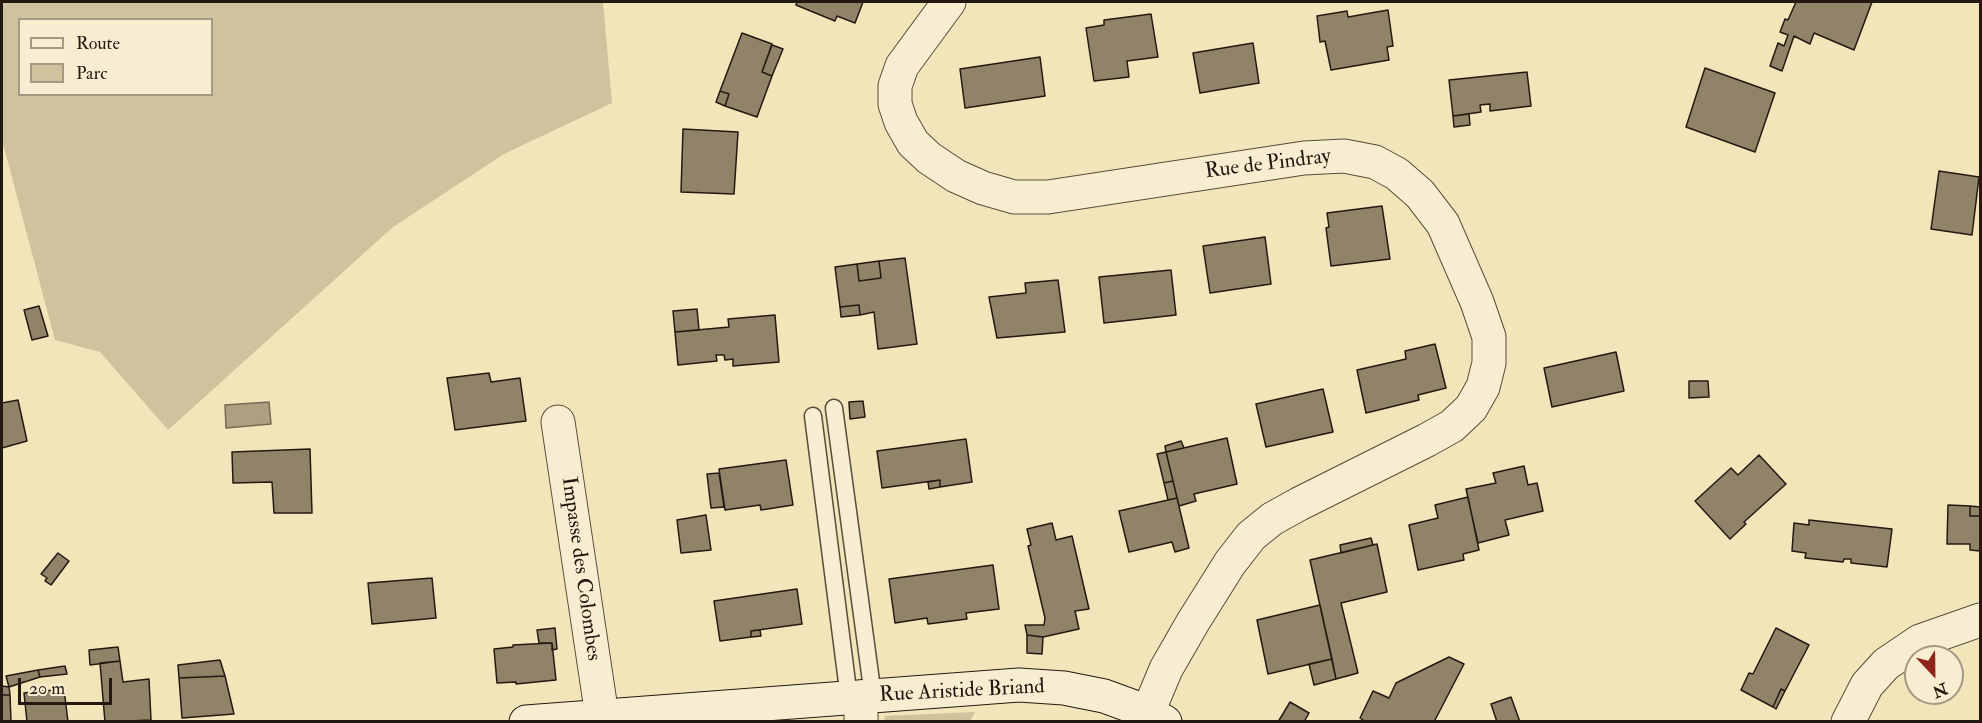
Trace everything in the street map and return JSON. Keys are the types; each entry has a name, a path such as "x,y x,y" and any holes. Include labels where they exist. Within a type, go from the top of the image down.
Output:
{"street":[{"name":"Rue de Pindray","path":"949,2 902,66 895,86 895,104 901,122 913,143 929,158 956,176 983,188 1014,197 1048,197 1304,158 1344,156 1375,162 1397,174 1420,194 1443,224 1477,302 1489,337 1489,363 1483,387 1472,408 1452,426 1281,514 1251,536 1230,563 1166,669 1156,717"},
{"name":"Impasse des Colombes","path":"558,422 602,716"},
{"path":"1848,722 1866,685 1886,664 1920,641 1980,620"},
{"name":"Rue Aristide Briand","path":"526,722 861,703 1019,685 1064,688 1104,696 1156,717"}],"lane":[{"path":"834,408 861,703"},
{"path":"813,416 861,703"}],"green space":[{"path":"2,2 603,2 612,103 504,154 393,227 168,430 100,352 55,340 2,140"},
{"path":"975,712 970,721 884,721 885,716"}],"shaded area":[{"path":"269,402 271,424 226,428 225,405"}],"building":[{"path":"797,2 863,2 855,23 837,16 835,21 796,5"},
{"path":"1796,2 1872,2 1854,50 1814,33 1810,44 1794,36 1782,71 1770,66 1778,43 1784,46 1788,35 1780,32"},
{"path":"1388,10 1393,46 1387,47 1389,60 1331,70 1325,41 1320,42 1317,16 1347,11 1348,17"},
{"path":"1151,14 1158,57 1127,61 1129,77 1094,81 1086,28 1104,25 1104,20"},
{"path":"742,33 772,44 762,72 772,76 757,117 725,106 729,94 720,91"},
{"path":"1253,43 1259,83 1200,93 1193,53"},
{"path":"772,45 783,49 772,76 762,72"},
{"path":"1040,57 1045,96 965,108 960,69"},
{"path":"1705,68 1775,93 1755,152 1686,127"},
{"path":"1527,72 1531,106 1490,111 1490,104 1480,105 1481,112 1453,116 1449,80"},
{"path":"720,91 729,94 725,106 716,102"},
{"path":"1469,114 1470,125 1454,127 1453,116"},
{"path":"683,129 738,132 734,194 681,192"},
{"path":"1939,171 1979,177 1972,235 1931,229"},
{"path":"1382,206 1390,259 1331,266 1326,228 1329,227 1327,213"},
{"path":"1265,237 1271,284 1210,293 1203,246"},
{"path":"905,258 917,344 878,349 874,312 860,315 859,305 840,307 835,267 857,264 859,281 881,278 879,261"},
{"path":"879,261 881,278 859,281 857,264"},
{"path":"1171,270 1176,315 1104,323 1099,277"},
{"path":"1058,280 1065,332 997,338 989,297 1026,293 1025,283"},
{"path":"859,305 860,315 841,317 840,307"},
{"path":"39,306 48,336 32,340 24,310"},
{"path":"697,309 699,330 675,332 673,311"},
{"path":"775,315 779,362 733,366 733,359 725,360 724,355 716,355 717,361 678,365 675,332 729,327 728,319"},
{"path":"1435,344 1446,388 1418,395 1419,400 1366,413 1357,370 1406,359 1405,351"},
{"path":"1616,352 1624,391 1552,407 1544,368"},
{"path":"489,373 491,382 520,378 526,421 455,430 447,378"},
{"path":"1689,381 1708,381 1709,397 1689,398"},
{"path":"1323,389 1333,432 1266,447 1256,404"},
{"path":"18,400 27,441 2,448 2,403"},
{"path":"863,401 865,417 850,419 849,402"},
{"path":"1227,438 1237,484 1194,494 1196,501 1179,506 1166,452"},
{"path":"966,439 972,482 940,487 940,480 882,488 877,451"},
{"path":"1181,441 1184,448 1166,452 1165,446"},
{"path":"310,449 312,513 274,513 272,482 233,483 232,452"},
{"path":"1166,452 1173,481 1164,483 1157,454"},
{"path":"1759,455 1786,484 1744,522 1746,524 1730,539 1695,501 1731,468 1738,475"},
{"path":"786,460 793,505 761,510 760,505 725,510 719,469"},
{"path":"1524,466 1528,485 1537,483 1543,511 1505,520 1509,535 1478,543 1466,489 1496,483 1493,473"},
{"path":"719,473 724,507 711,508 707,474"},
{"path":"940,480 940,487 929,489 928,482"},
{"path":"1173,481 1177,498 1168,500 1164,483"},
{"path":"1468,497 1479,550 1463,554 1464,560 1418,570 1409,525 1438,518 1435,505"},
{"path":"1177,498 1189,548 1175,552 1172,542 1129,552 1119,511"},
{"path":"1948,505 1970,506 1970,516 1980,516 1980,551 1970,550 1970,544 1947,544"},
{"path":"1970,506 1980,507 1980,516 1970,516"},
{"path":"706,515 711,550 681,553 677,520"},
{"path":"1809,520 1892,529 1887,567 1851,563 1851,559 1844,559 1843,562 1805,558 1806,553 1792,551 1794,523 1809,525"},
{"path":"1052,523 1056,540 1072,536 1089,609 1075,611 1079,629 1043,637 1027,635 1025,625 1044,625 1045,618 1028,546 1031,545 1027,529"},
{"path":"1371,538 1373,545 1341,553 1340,545"},
{"path":"1377,544 1387,592 1341,603 1358,673 1336,679 1310,560"},
{"path":"58,553 69,561 51,585 41,574"},
{"path":"993,565 999,609 966,613 967,619 928,624 927,618 895,623 889,579"},
{"path":"432,578 436,618 372,624 368,583"},
{"path":"797,589 802,624 751,631 751,637 720,641 714,601"},
{"path":"1320,605 1332,659 1268,674 1257,620"},
{"path":"555,628 557,649 552,650 552,643 539,643 537,630"},
{"path":"1776,628 1809,645 1785,691 1781,689 1773,707 1741,690 1749,673 1753,674"},
{"path":"760,630 761,636 751,637 751,631"},
{"path":"1027,635 1043,637 1042,654 1027,653"},
{"path":"552,643 556,680 516,684 516,682 497,683 494,649 513,647 513,645"},
{"path":"118,647 120,661 90,665 89,650"},
{"path":"1449,657 1464,664 1434,722 1366,722 1360,718 1373,691 1389,698 1396,683"},
{"path":"1332,659 1336,679 1314,685 1309,664"},
{"path":"220,660 225,676 179,678 178,665"},
{"path":"120,661 123,682 149,679 151,720 105,722 100,663"},
{"path":"65,666 67,674 40,677 38,670"},
{"path":"38,670 40,677 9,687 6,676"},
{"path":"225,676 234,714 182,718 179,678"},
{"path":"2,686 9,687 10,695 2,695"},
{"path":"64,689 68,722 27,722 24,693"},
{"path":"1781,689 1785,691 1776,709 1773,707"},
{"path":"2,695 10,695 11,722 2,722"},
{"path":"1511,697 1520,722 1497,722 1491,704"},
{"path":"1290,702 1309,713 1304,722 1278,722"}]}
